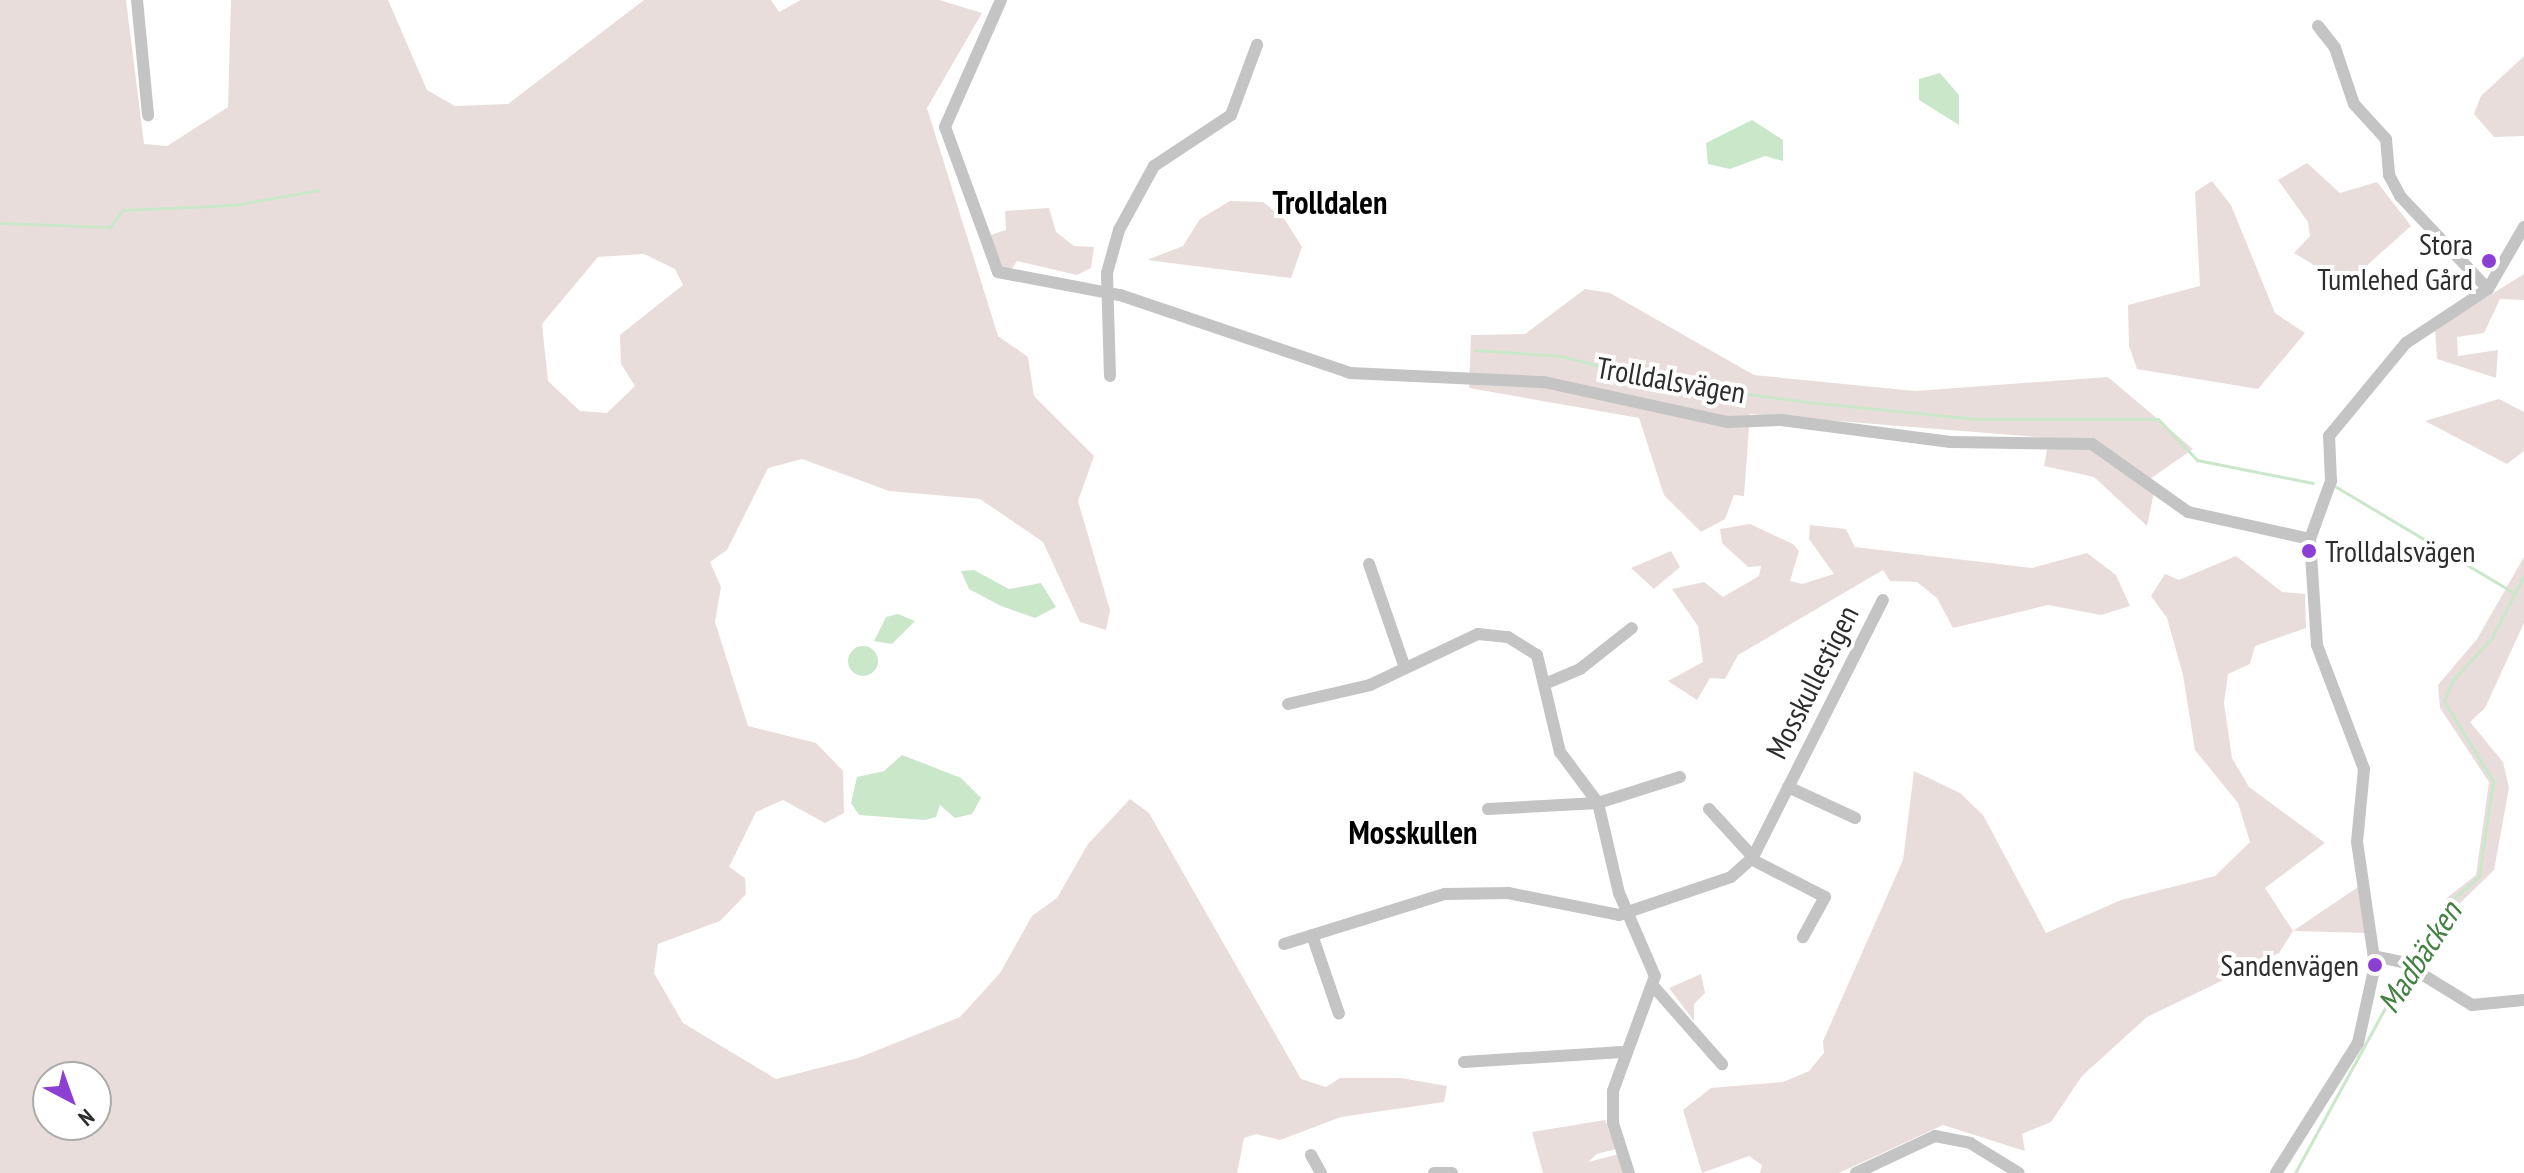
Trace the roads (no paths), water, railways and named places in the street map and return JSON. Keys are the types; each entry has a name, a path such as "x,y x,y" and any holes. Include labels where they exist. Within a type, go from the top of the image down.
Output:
{"street":[{"path":"137,0 148,115"},
{"name":"Trolldalsvägen","path":"1001,0 945,127 985,249 998,272 1106,291 1350,373 1544,382 1728,422 1794,421 1951,442 2092,444 2188,512 2310,539"},
{"path":"2318,26 2335,48 2354,104 2386,139 2389,175 2400,196 2488,289"},
{"path":"1110,376 1106,291 1119,230 1138,189 1163,159 1231,115 1257,45"},
{"path":"2276,1173 2358,1043 2374,956 2357,842 2364,769 2321,662 2310,539 2331,481 2334,425 2406,343 2488,289 2524,227"},
{"path":"1369,564 1404,665"},
{"name":"Mosskullestigen","path":"1284,944 1454,892 1626,913 1706,890 1752,858 1883,600"},
{"path":"1547,683 1580,669 1632,628"},
{"path":"1288,704 1370,685 1404,665 1495,633 1533,650 1547,683 1560,752 1598,803 1626,913 1652,962 1654,987 1622,1052 1612,1112 1629,1173"},
{"path":"1488,809 1598,803 1680,777"},
{"name":"Mosskullestigen","path":"1788,787 1855,818"},
{"path":"1709,809 1752,858 1825,897 1803,937"},
{"path":"1312,935 1339,1014"},
{"path":"2374,956 2406,965 2472,1005 2524,1000"},
{"path":"1654,987 1722,1064"},
{"path":"1464,1062 1622,1052"},
{"path":"1856,1173 1935,1136 1970,1143 2019,1173"},
{"path":"1311,1155 1321,1173"},
{"path":"1434,1173 1452,1173"}],"waterway":[{"path":"0,223 110,227 123,210 234,205 319,190"},
{"path":"1475,350 1562,356 1658,382 1808,402 1977,419 2158,419 2197,460 2313,483"},
{"path":"2333,485 2514,593"},
{"name":"Madbäcken","path":"2410,963 2446,906 2479,876 2493,781 2444,701 2452,681 2491,639 2524,576"},
{"name":"Madbäcken","path":"2295,1173 2406,969"}],"place":[{"name":"Stora Tumlehed Gård","path":"2489,261"},
{"name":"Trolldalsvägen","path":"2309,551"},
{"name":"Sandenvägen","path":"2375,965"}],"district":[{"name":"Trolldalen","path":"1330,202"},
{"name":"Mosskullen","path":"1413,832"}]}
